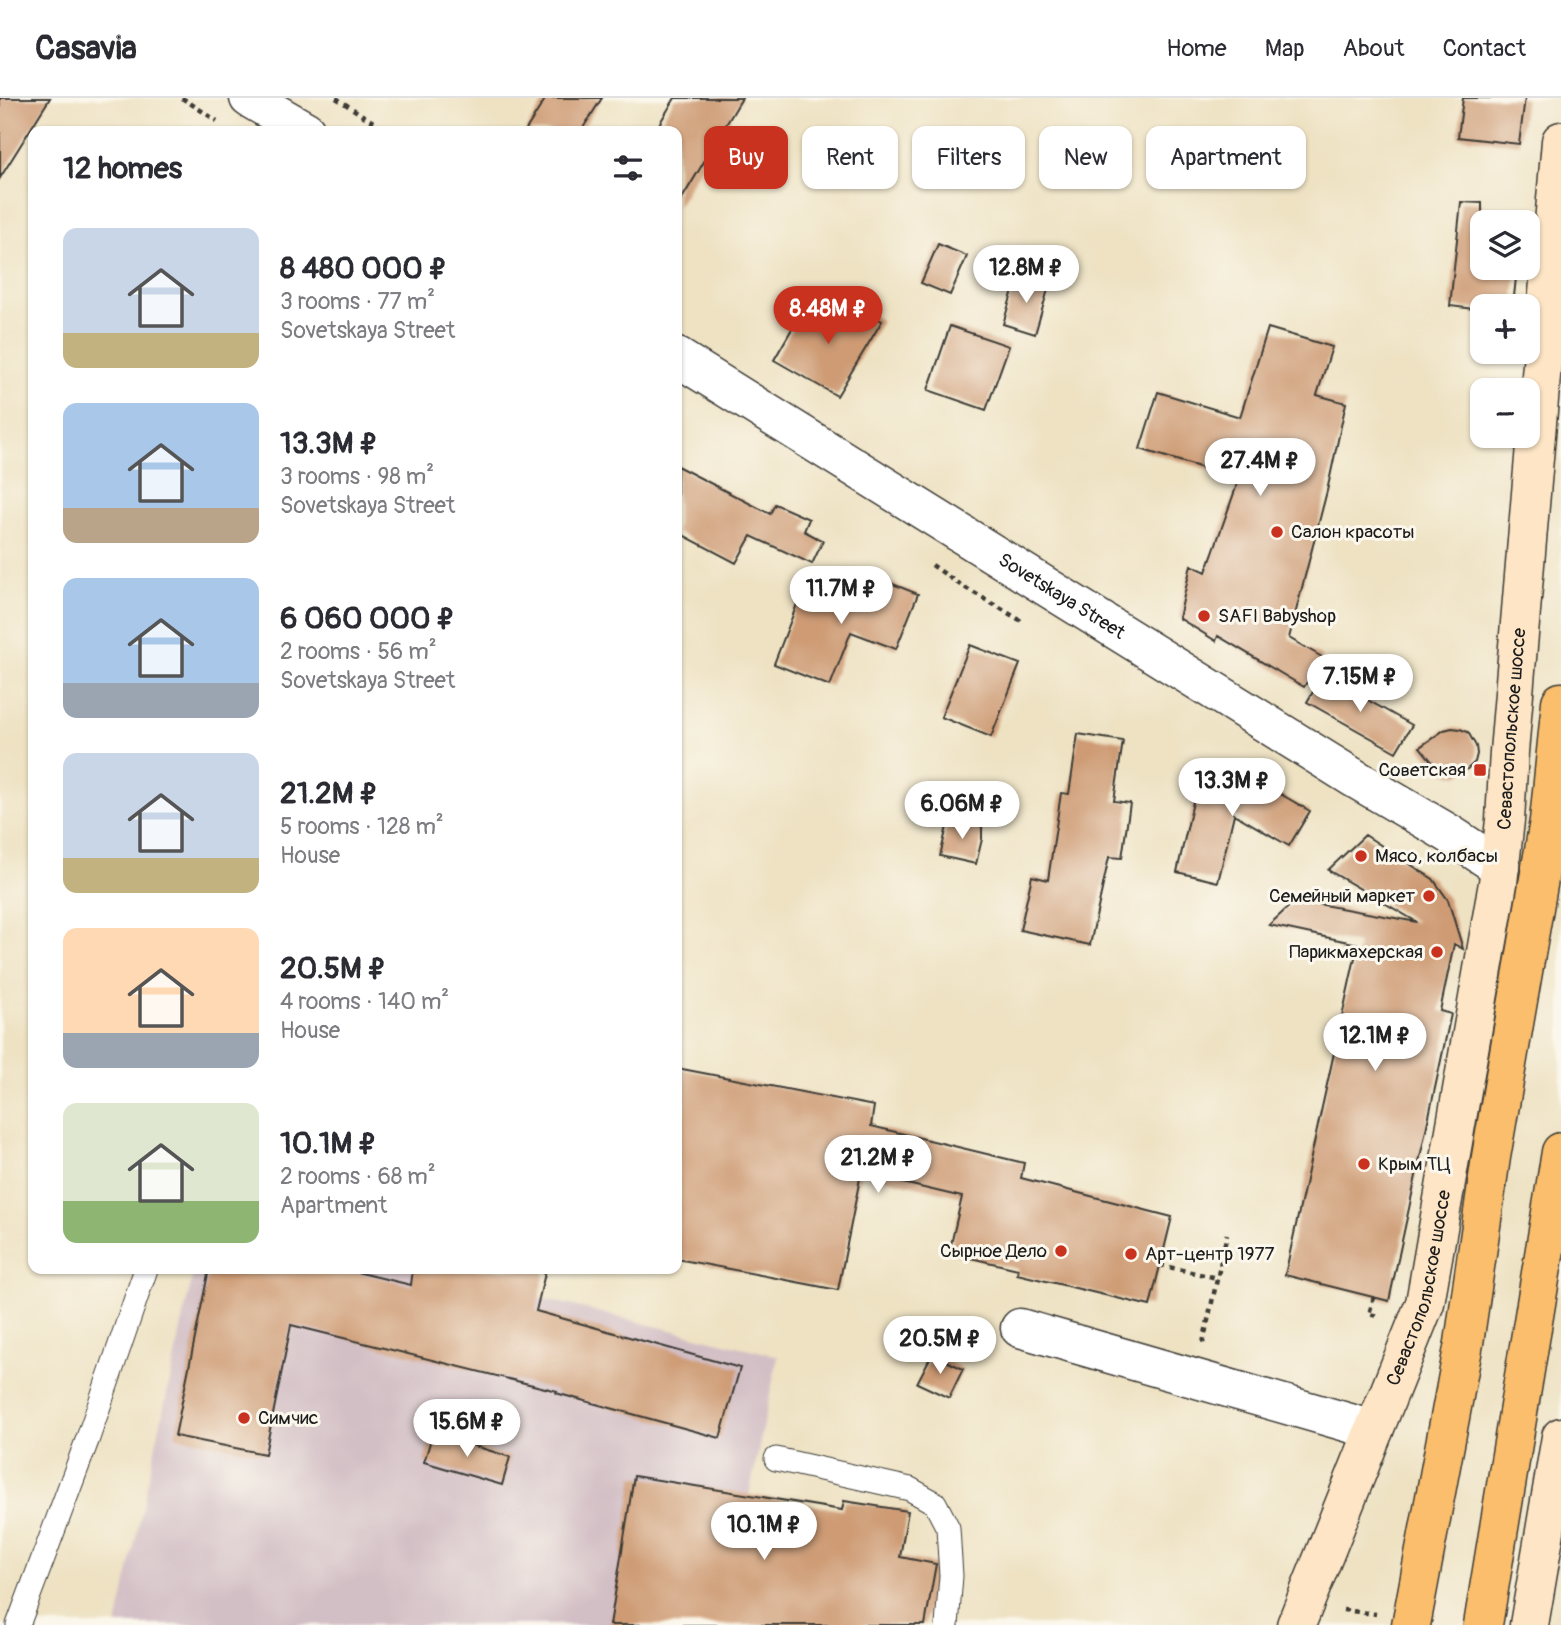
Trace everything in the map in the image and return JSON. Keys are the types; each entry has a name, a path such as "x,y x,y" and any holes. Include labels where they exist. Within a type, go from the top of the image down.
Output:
{"main road":[{"name":"Севастопольское шоссе","path":"1296,1625 1424,1303 1500,867 1561,141"},
{"path":"1412,1625 1464,1343 1491,1157 1549,821 1561,702"},
{"path":"1483,1625 1561,1152"},
{"path":"1529,1625 1558,1471 1561,1437"}],"street":[{"path":"249,98 297,126"},
{"name":"Sovetskaya Street","path":"682,360 1500,867"},
{"path":"1448,833 1481,834 1505,820"},
{"path":"1448,833 1464,851 1483,890 1492,920"},
{"path":"1020,1328 1374,1430"}],"lane":[{"path":"18,1625 88,1437 144,1274"},
{"path":"776,1459 910,1489 935,1503 948,1528 951,1576 947,1625"}],"path":[{"path":"182,98 222,125"},
{"path":"336,98 379,126"},
{"path":"1195,1378 1227,1234"},
{"path":"1160,1265 1217,1278"}],"shaded area":[{"path":"193,1274 442,1274 778,1356 722,1625 117,1625"}],"building":[{"path":"0,98 50,98 32,126 28,126 28,133 0,178"},
{"path":"546,98 602,98 584,126 528,126"},
{"path":"675,98 742,98 725,126 704,126 704,162 682,199 682,126 658,126"},
{"path":"1463,98 1525,98 1519,144 1458,137"},
{"path":"1461,202 1482,203 1482,210 1470,210 1470,280 1516,280 1514,294 1470,294 1470,308 1450,306"},
{"path":"938,244 967,256 950,295 921,283"},
{"path":"1017,277 1049,286 1035,334 1003,324"},
{"path":"848,301 882,321 837,396 774,360 804,308 834,326"},
{"path":"950,326 1009,346 986,410 928,390"},
{"path":"1268,328 1332,347 1317,395 1346,403 1327,491 1289,638 1322,657 1304,687 1218,636 1216,641 1179,618 1191,565 1206,572 1239,479 1140,449 1158,392 1240,417"},
{"path":"682,469 770,514 775,504 809,519 804,531 823,541 812,564 751,536 736,563 682,535"},
{"path":"875,577 918,594 896,649 851,632 830,686 774,664 806,581 864,603"},
{"path":"970,645 1020,664 991,737 941,717"},
{"path":"1323,675 1412,725 1396,752 1307,702"},
{"path":"1452,728 1468,732 1476,746 1475,762 1458,775 1450,775 1437,768 1420,747 1444,730"},
{"path":"1078,734 1123,741 1114,801 1130,803 1122,858 1109,857 1090,945 1020,930 1032,876 1048,880 1061,793 1069,794"},
{"path":"1202,763 1244,773 1310,811 1289,846 1234,814 1218,882 1177,872"},
{"path":"949,818 982,826 976,864 940,856"},
{"name":"Крым ТЦ","path":"1365,835 1433,879 1448,900 1463,949 1454,944 1440,1011 1451,1014 1389,1301 1285,1275 1358,944 1269,925 1296,900 1417,922 1328,870"},
{"path":"682,1069 874,1106 871,1126 1024,1163 1021,1178 1172,1217 1150,1306 1017,1274 1018,1269 949,1253 962,1197 861,1173 838,1290 682,1260"},
{"path":"208,1274 365,1274 411,1285 412,1274 545,1274 536,1311 740,1368 720,1438 556,1393 557,1391 291,1325 265,1454 175,1436"},
{"path":"932,1354 963,1369 949,1398 917,1383"},
{"path":"433,1433 510,1457 502,1485 424,1462"},
{"path":"634,1476 842,1510 844,1501 908,1511 900,1557 936,1564 925,1625 610,1625"}],"place":[{"name":"Салон красоты","path":"1277,532"},
{"name":"SAFI Babyshop","path":"1204,616"},
{"name":"Советская","path":"1480,770"},
{"name":"Мясо, колбасы","path":"1361,856"},
{"name":"Семейный маркет","path":"1429,896"},
{"name":"Парикмахерская","path":"1437,952"},
{"name":"Крым ТЦ","path":"1364,1164"},
{"name":"Сырное Дело","path":"1061,1251"},
{"name":"Арт-центр 1977","path":"1131,1254"},
{"name":"Симчис","path":"244,1418"}]}
